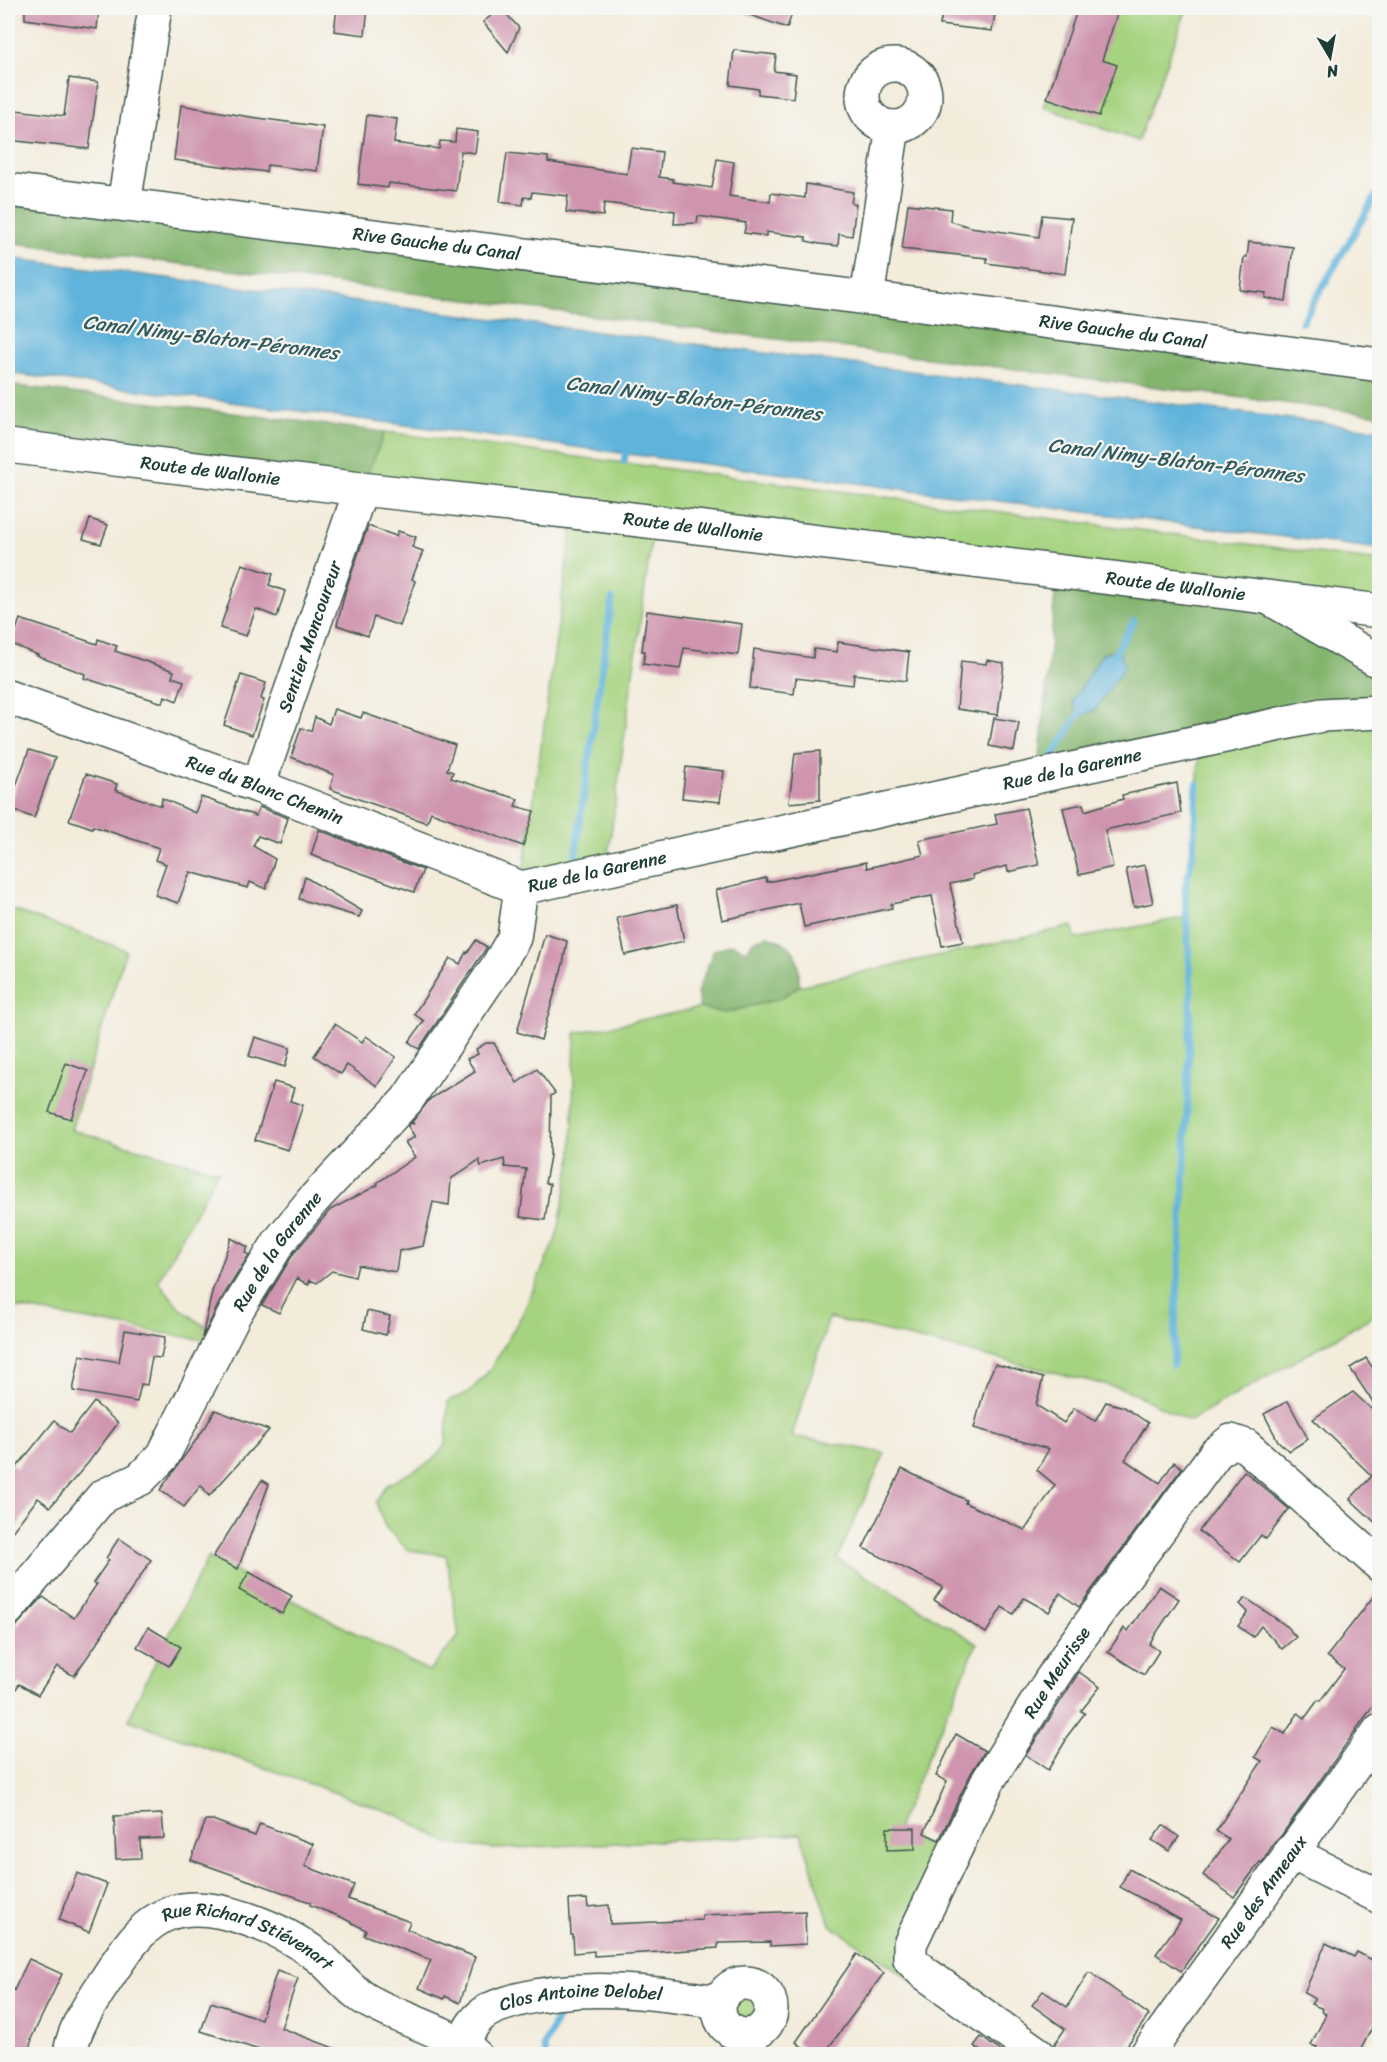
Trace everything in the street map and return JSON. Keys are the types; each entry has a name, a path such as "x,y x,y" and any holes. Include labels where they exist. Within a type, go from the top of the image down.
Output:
{"street":[{"path":"124,204 155,8"},
{"path":"867,298 893,127"},
{"name":"Rive Gauche du Canal","path":"8,190 1380,365"},
{"name":"Route de Wallonie","path":"8,446 361,489 574,512 1380,611"},
{"name":"Sentier Moncoureur","path":"258,786 361,489"},
{"path":"1269,598 1380,662"},
{"name":"Rue du Blanc Chemin","path":"8,697 258,786 521,888"},
{"name":"Rue de la Garenne","path":"8,1609 103,1496 140,1479 162,1456 235,1313 279,1242 314,1200 407,1100 497,967 514,938 521,888 1322,715 1380,712"},
{"name":"Rue Meurisse","path":"1038,2055 923,1972 910,1959 910,1944 988,1781 1072,1647 1216,1453 1231,1441 1246,1446 1380,1565"},
{"name":"Rue des Anneaux","path":"1147,2055 1290,1852 1380,1730"},
{"path":"1290,1852 1380,1897"},
{"name":"Rue Richard Stiévenart","path":"70,2055 72,2042 85,2015 140,1932 170,1913 189,1910 217,1912 246,1918 274,1929 320,1957 363,1998 468,2049"},
{"name":"Clos Antoine Delobel","path":"468,2049 472,2025 483,2013 496,2006 535,1996 604,1990 667,1994 719,2002"}],"green space":[{"path":"1078,8 1187,8 1138,141 1044,107"},
{"path":"8,190 1379,365 1379,415 8,242"},
{"path":"8,385 385,432 361,489 8,446"},
{"path":"385,432 1379,561 1379,611 654,522 606,870 521,888 574,513 361,489"},
{"path":"1057,572 1269,598 1379,664 1379,712 1038,777"},
{"path":"1379,712 1379,1313 1190,1421 1127,1390 829,1318 792,1436 885,1453 837,1559 977,1643 897,1829 950,1858 910,1943 919,1985 830,1925 801,1834 496,1849 450,1844 398,1815 129,1720 137,1699 208,1557 429,1671 459,1636 446,1555 408,1550 385,1527 376,1502 387,1485 432,1461 446,1444 448,1401 469,1392 490,1370 522,1315 557,1236 572,1157 575,1033 700,1008 725,1013 781,998 799,986 1073,926 1075,939 1186,917 1185,889 1193,854 1200,742"},
{"path":"8,908 126,950 71,1130 218,1171 158,1281 180,1308 224,1337 220,1343 8,1306"},
{"path":"766,936 784,943 794,953 797,959 799,986 781,998 725,1013 700,1008 697,993 714,950 732,944 747,951 753,941"},
{"path":"745,1990 759,1995 764,2009 759,2023 745,2028 731,2023 726,2009 731,1995"}],"water":[{"name":"Canal Nimy-Blaton-Péronnes","path":"8,258 1379,430 1379,549 8,373"},
{"path":"1118,649 1125,666 1095,710 1078,717 1073,700 1102,654"}],"building":[{"path":"25,8 99,8 97,29 25,19"},
{"path":"337,8 368,8 365,35 334,31"},
{"path":"501,8 519,28 508,52 483,22"},
{"path":"737,8 794,8 787,28 736,10"},
{"path":"943,8 996,8 992,31 940,25"},
{"path":"1078,8 1119,8 1102,60 1117,65 1099,116 1047,98"},
{"path":"734,50 776,55 774,71 796,74 793,98 758,94 758,89 730,85"},
{"path":"69,78 98,82 89,149 8,140 8,109 64,116"},
{"path":"181,105 323,127 317,171 267,165 266,172 174,160"},
{"path":"367,115 397,119 394,143 439,149 440,141 455,142 456,129 478,132 475,153 461,151 456,191 389,183 388,188 358,184"},
{"path":"631,148 662,152 659,177 673,179 673,182 712,188 717,159 734,162 729,196 770,202 771,193 805,198 806,184 853,192 851,203 856,204 852,236 839,234 838,246 820,244 806,241 806,237 766,232 766,236 744,233 746,223 698,216 697,223 674,224 675,211 604,203 603,216 566,212 568,196 532,192 531,198 524,197 523,205 500,202 507,153 548,157 548,162 627,174"},
{"path":"908,204 951,209 950,221 970,227 1039,237 1042,215 1072,218 1065,274 987,263 987,258 902,249"},
{"path":"1249,242 1293,247 1286,301 1265,298 1266,293 1240,290 1244,257 1247,257"},
{"path":"90,519 108,525 101,544 83,539"},
{"path":"368,526 396,536 398,531 416,537 412,547 423,551 412,579 415,581 400,626 374,617 368,636 337,625 345,592"},
{"path":"242,564 273,574 269,585 285,591 277,617 256,609 246,636 220,628"},
{"path":"647,611 742,624 738,655 684,648 680,669 643,664 645,651 642,651"},
{"path":"20,619 97,644 98,639 117,646 115,651 174,671 172,677 184,681 177,701 165,696 163,703 84,678 85,674 11,644"},
{"path":"838,642 909,652 906,681 854,674 853,685 796,678 794,694 750,688 754,649 813,658 814,649 837,652"},
{"path":"987,660 1004,663 998,715 957,709 961,661 986,664"},
{"path":"241,675 266,683 261,699 264,700 252,735 224,725"},
{"path":"334,709 361,718 363,713 455,745 447,770 453,772 451,778 518,799 515,806 534,811 523,846 431,812 427,823 330,789 334,775 291,757 301,728 311,731 315,717 329,724"},
{"path":"994,718 1019,722 1014,751 989,746"},
{"path":"29,750 55,758 34,818 8,808"},
{"path":"820,751 820,800 789,803 795,753"},
{"path":"686,767 724,771 720,802 682,798"},
{"path":"86,774 117,784 115,790 161,806 162,798 195,813 201,797 256,816 259,807 288,818 280,844 258,836 253,846 275,859 266,889 250,882 248,888 190,872 178,903 155,895 166,864 155,860 159,848 69,820"},
{"path":"1177,783 1181,813 1105,830 1113,867 1079,875 1063,808 1083,804 1085,811 1123,799 1122,795"},
{"path":"1026,808 1039,865 1008,872 1007,866 972,875 973,879 950,884 963,942 942,946 932,896 891,904 892,908 804,927 799,903 722,920 716,890 766,878 767,882 866,862 867,868 923,855 919,840 997,824 995,814"},
{"path":"319,830 423,870 414,892 311,855"},
{"path":"1145,865 1153,903 1134,907 1126,869"},
{"path":"305,877 362,911 359,917 299,899"},
{"path":"677,905 684,941 625,955 617,918"},
{"path":"545,934 567,941 563,964 541,1040 517,1032"},
{"path":"476,940 487,947 419,1049 409,1042 424,1021 414,1014 450,958 460,964"},
{"path":"335,1024 362,1042 366,1036 396,1057 377,1086 347,1065 341,1074 314,1056"},
{"path":"255,1037 290,1048 285,1067 249,1056"},
{"path":"486,1043 494,1043 517,1083 537,1069 555,1093 551,1096 550,1156 545,1183 550,1184 545,1220 520,1217 526,1169 505,1167 504,1159 481,1166 479,1160 451,1179 449,1205 433,1202 423,1246 399,1251 396,1272 358,1265 355,1277 332,1271 317,1283 310,1280 308,1285 297,1278 279,1313 262,1305 294,1253 330,1210 378,1185 377,1183 415,1157 405,1142 415,1137 408,1126 411,1123 414,1124 412,1122 430,1099 475,1071 467,1059 478,1054 476,1049"},
{"path":"66,1063 88,1071 71,1119 49,1112"},
{"path":"274,1082 294,1088 290,1101 303,1105 288,1150 255,1140"},
{"path":"231,1238 248,1247 245,1253 249,1255 219,1303 202,1338 212,1292"},
{"path":"367,1311 390,1316 386,1335 363,1329"},
{"path":"125,1330 165,1337 161,1358 152,1357 147,1385 141,1384 137,1402 73,1391 80,1355 119,1362"},
{"path":"1366,1358 1380,1378 1380,1413 1350,1368"},
{"path":"995,1364 1043,1378 1036,1405 1064,1423 1074,1408 1095,1421 1106,1402 1124,1407 1148,1423 1125,1460 1160,1483 1174,1462 1182,1468 1079,1607 1060,1593 1049,1612 1024,1598 1013,1614 1002,1607 986,1633 934,1600 943,1587 863,1548 902,1469 966,1500 965,1503 1025,1530 1055,1485 1037,1470 1049,1449 974,1428 986,1384"},
{"path":"1353,1392 1380,1417 1380,1527 1350,1499 1372,1476 1313,1419"},
{"path":"1288,1401 1308,1439 1289,1451 1278,1441 1264,1414"},
{"path":"94,1402 118,1423 88,1463 50,1507 38,1498 8,1537 8,1462 16,1468 54,1421 70,1433"},
{"path":"215,1410 269,1430 209,1496 201,1485 184,1507 160,1490"},
{"path":"1244,1471 1289,1509 1266,1539 1261,1535 1240,1562 1199,1531"},
{"path":"262,1480 269,1484 238,1569 213,1557"},
{"path":"119,1538 151,1560 102,1636 74,1676 57,1666 38,1695 19,1684 8,1702 8,1639 18,1624 43,1597 74,1618 97,1584 93,1583 109,1560 106,1558"},
{"path":"249,1572 292,1596 282,1614 239,1590"},
{"path":"1159,1586 1179,1599 1149,1644 1159,1651 1144,1675 1108,1652 1124,1628 1128,1631"},
{"path":"1380,1588 1380,1696 1262,1863 1260,1862 1234,1897 1203,1875 1229,1839 1216,1831 1262,1761 1255,1757 1273,1727 1285,1734 1298,1713 1305,1718 1344,1669 1327,1656"},
{"path":"1246,1598 1285,1625 1296,1637 1282,1649 1261,1626 1253,1637 1238,1626 1248,1612 1240,1604"},
{"path":"148,1627 181,1647 169,1666 137,1647"},
{"path":"1079,1672 1100,1687 1081,1711 1085,1713 1065,1739 1048,1770 1026,1755"},
{"path":"956,1734 985,1751 971,1773 939,1840 924,1833 947,1781 936,1776"},
{"path":"162,1814 164,1838 140,1839 141,1858 116,1859 114,1816"},
{"path":"206,1820 213,1820 255,1836 260,1824 313,1844 305,1866 354,1885 348,1899 410,1922 407,1929 475,1957 460,2003 419,1988 431,1960 364,1935 366,1930 310,1905 310,1902 191,1860"},
{"path":"1163,1825 1179,1837 1169,1851 1152,1840"},
{"path":"887,1828 915,1828 915,1849 887,1850"},
{"path":"1129,1869 1219,1918 1181,1971 1156,1954 1181,1920 1120,1887"},
{"path":"77,1873 107,1884 89,1932 59,1920"},
{"path":"587,1899 588,1907 609,1905 610,1924 702,1920 702,1915 805,1911 806,1944 770,1946 770,1942 718,1943 718,1948 594,1956 594,1951 574,1953 569,1900"},
{"path":"1326,1943 1354,1957 1357,1952 1380,1964 1380,2012 1358,2055 1313,2055 1317,2047 1311,2045 1326,2014 1322,2012 1323,2009 1311,2004 1315,1999 1304,1993"},
{"path":"857,1954 884,1973 823,2055 813,2055 796,2042"},
{"path":"29,1959 62,1974 31,2039 26,2055 8,2055 8,2003"},
{"path":"277,1971 298,1978 281,2028 347,2053 347,2055 268,2055 201,2031 211,2002 261,2019"},
{"path":"1088,1973 1149,2015 1120,2055 1057,2055 1054,2045 1065,2029 1032,2005 1043,1991 1067,2007"},
{"path":"981,2037 1006,2055 986,2055 974,2046"}],"waterway":[{"path":"1302,322 1380,189"},
{"path":"624,461 627,446"},
{"path":"577,868 576,850 612,599"},
{"path":"1114,655 1134,621"},
{"path":"1049,762 1081,711"},
{"path":"1173,1365 1185,1167 1191,990 1185,889 1193,854 1197,784"},
{"path":"545,2054 544,2047 558,2016"}]}
